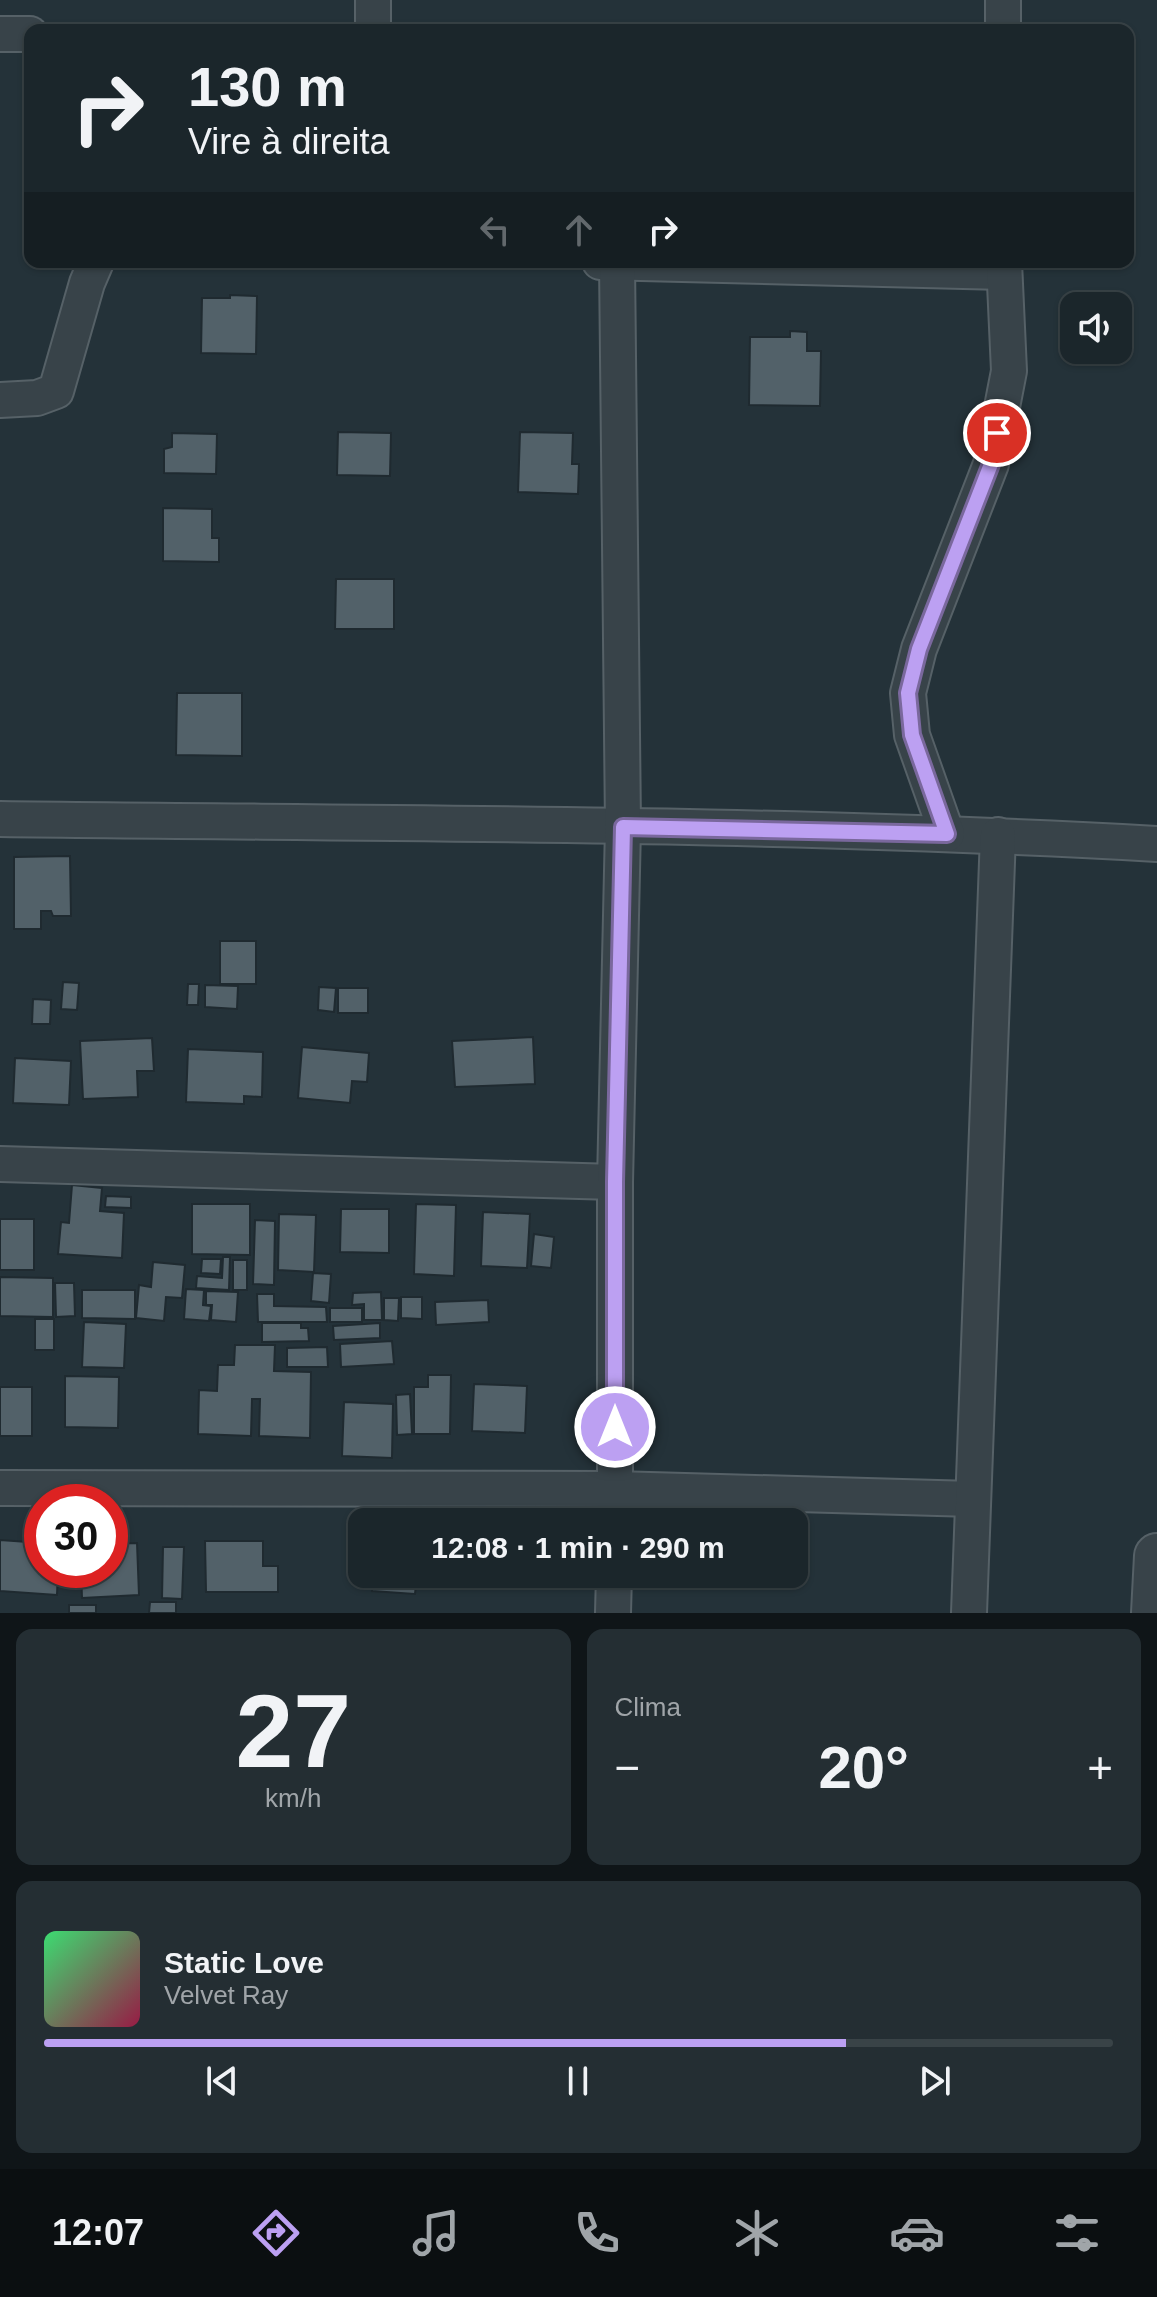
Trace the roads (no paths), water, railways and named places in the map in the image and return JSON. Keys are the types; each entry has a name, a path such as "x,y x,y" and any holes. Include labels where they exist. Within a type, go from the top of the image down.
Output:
{"street":[{"path":"373,0 373,24"},
{"path":"1003,0 1003,24"},
{"path":"0,34 24,34"},
{"path":"0,400 37,398 56,391 93,268"},
{"path":"615,1505 615,1182 623,827 617,268"},
{"path":"947,834 912,735 908,693 919,649 991,464 1009,371 1004,268"},
{"path":"0,819 998,835 1157,844"},
{"path":"969,1613 998,835"},
{"path":"0,1164 615,1182"},
{"path":"0,1488 615,1505 973,1499"},
{"path":"1154,1613 1157,1556"},
{"path":"613,1613 614,1588"}]}
